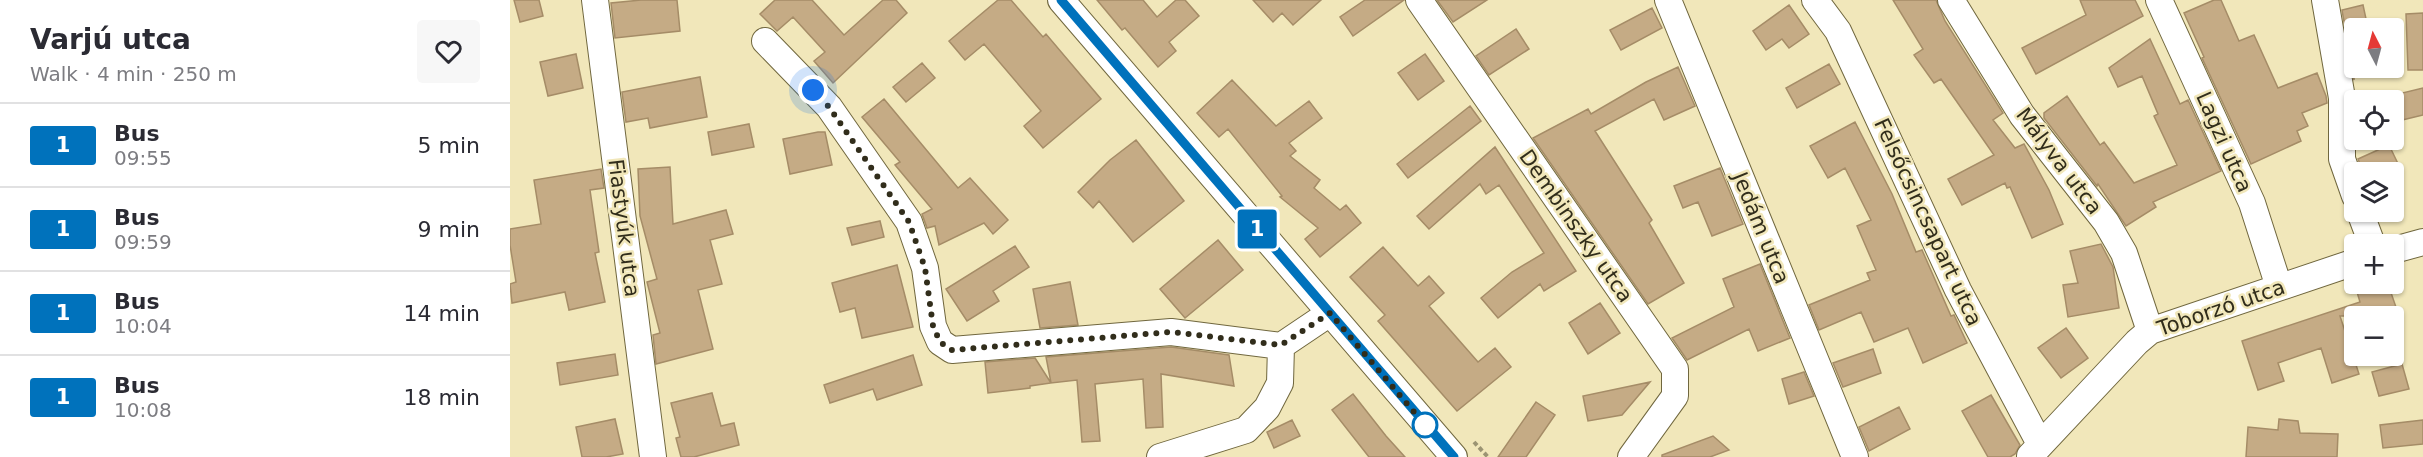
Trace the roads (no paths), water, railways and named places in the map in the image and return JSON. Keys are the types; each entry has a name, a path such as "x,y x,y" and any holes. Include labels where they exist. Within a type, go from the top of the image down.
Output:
{"street":[{"name":"Fiastyúk utca","path":"595,0 653,457"},
{"path":"1061,0 1454,457"},
{"name":"Dembinszky utca","path":"1419,0 1675,369 1675,396 1631,457"},
{"name":"Jedám utca","path":"1668,0 1855,457"},
{"name":"Felsőcsincsapart utca","path":"1815,0 1838,31 2034,451"},
{"name":"Mályva utca","path":"1951,0 2022,115 2106,222 2124,253 2150,331"},
{"name":"Lagzi utca","path":"2159,0 2252,203 2279,287"},
{"path":"2325,0 2342,98 2342,159 2344,165"},
{"path":"765,41 829,107 909,222 925,268 933,326 940,342 952,350 1171,332 1281,345 1330,313"},
{"path":"2404,247 2423,242"},
{"name":"Toborzó utca","path":"2034,451 2150,331 2344,266"},
{"path":"1160,457 1246,430 1267,408 1280,383 1281,345"}]}
